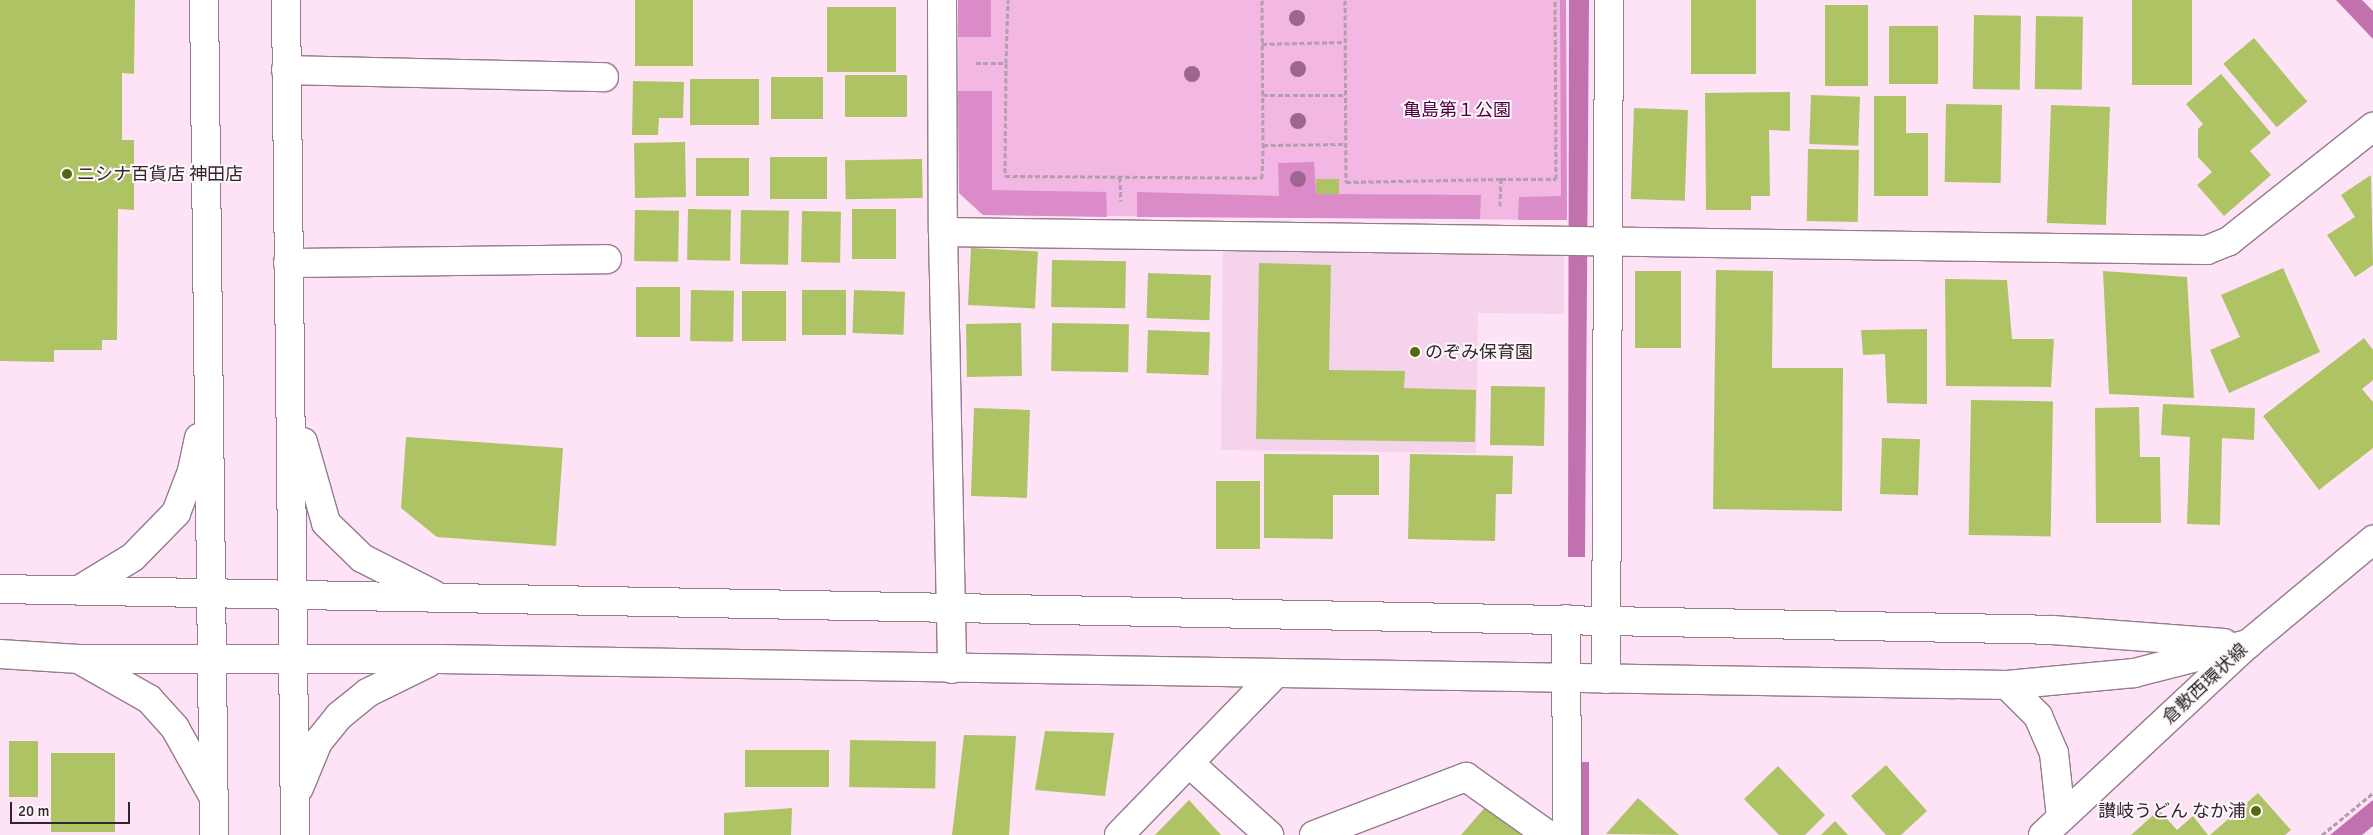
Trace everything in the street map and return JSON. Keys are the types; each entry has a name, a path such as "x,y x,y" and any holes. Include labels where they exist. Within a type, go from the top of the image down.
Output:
{"street":[{"path":"204,0 214,835"},
{"path":"286,0 295,835"},
{"path":"942,0 943,232 949,606 952,669"},
{"path":"1606,679 1601,241 1609,0"},
{"path":"286,70 604,77"},
{"path":"943,232 2207,250 2230,241 2373,128"},
{"path":"288,263 607,259"},
{"path":"79,590 133,557 176,513 192,471 209,389"},
{"path":"291,389 308,469 326,523 362,558 440,597"},
{"name":"倉敷西環状線","path":"2052,826 2248,644 2373,540"},
{"path":"0,589 949,606 2053,630 2248,644"},
{"path":"1566,620 1567,835"},
{"path":"0,654 79,659 439,659 2007,685 2134,673 2248,644"},
{"path":"79,659 149,699 175,728 214,798"},
{"path":"295,799 318,742 339,716 367,693 439,659"},
{"path":"1119,835 1275,674"},
{"path":"2007,685 2038,716 2054,753 2052,826"},
{"path":"1189,763 1269,835"},
{"path":"1314,835 1466,777 1548,835"}],"path":[{"path":"1008,0 1005,176 1262,178 1262,0"},
{"path":"1345,0 1346,182 1556,179 1555,0"},
{"path":"1262,44 1345,42"},
{"path":"941,63 1006,63"},
{"path":"1263,95 1346,95"},
{"path":"1263,145 1345,144"},
{"path":"1500,239 1501,179"},
{"path":"2322,835 2373,793"}],"shaded area":[{"path":"958,0 991,0 991,37 958,37"},
{"path":"1560,0 1566,0 1567,220 1518,220 1519,197 1561,196"},
{"path":"1569,0 1589,0 1585,557 1568,557"},
{"path":"2336,0 2362,0 2373,11 2373,39"},
{"path":"958,91 992,91 992,190 1106,192 1107,217 983,215 959,193"},
{"path":"1314,162 1316,194 1481,195 1480,219 1137,217 1137,192 1279,196 1278,163"},
{"path":"1223,249 1564,254 1564,314 1478,313 1476,453 1221,450"},
{"path":"1572,762 1589,762 1589,835 1572,835"},
{"path":"2373,800 2373,826 2362,835 2330,835"}],"green space":[{"name":"亀島第１公園","path":"958,0 1566,0 1567,220 983,215 959,193"}],"building":[{"name":"ニシナ百貨店 神田店","path":"0,0 135,0 134,74 122,73 122,140 134,140 134,210 118,209 117,340 102,340 102,350 54,350 54,362 0,361"},
{"path":"635,0 693,0 693,66 635,66"},
{"path":"1691,0 1756,0 1756,74 1691,74"},
{"path":"2132,0 2192,0 2192,85 2132,85"},
{"path":"1825,5 1868,5 1868,86 1825,86"},
{"path":"827,7 896,7 896,72 827,72"},
{"path":"1974,15 2021,16 2020,90 1973,89"},
{"path":"2036,16 2083,17 2082,90 2035,89"},
{"path":"1889,26 1938,26 1938,84 1889,84"},
{"path":"2254,38 2307,102 2277,127 2223,64"},
{"path":"2221,74 2271,133 2250,151 2271,175 2224,216 2197,185 2212,172 2198,157 2198,129 2203,124 2186,104"},
{"path":"845,75 907,75 907,117 845,117"},
{"path":"771,77 823,77 823,119 771,119"},
{"path":"690,79 759,79 759,125 690,125"},
{"path":"633,81 684,82 683,118 659,118 658,135 632,135"},
{"path":"1790,92 1790,131 1769,130 1770,196 1751,196 1751,210 1706,210 1705,93"},
{"path":"1811,95 1860,97 1858,146 1809,144"},
{"path":"1874,96 1906,96 1906,133 1928,133 1928,196 1874,196"},
{"path":"1946,104 2002,105 2001,183 1945,182"},
{"path":"2051,105 2110,107 2106,225 2047,223"},
{"path":"1634,108 1688,110 1685,201 1631,199"},
{"path":"685,142 686,197 635,198 634,143"},
{"path":"1808,149 1859,150 1858,222 1807,221"},
{"path":"770,157 827,157 827,199 770,199"},
{"path":"696,158 749,158 749,196 696,196"},
{"path":"922,159 923,198 846,199 845,160"},
{"path":"2371,175 2373,265 2355,277 2327,235 2355,217 2341,195"},
{"path":"1316,179 1339,179 1339,194 1316,194"},
{"path":"688,209 731,210 730,261 687,260"},
{"path":"852,209 896,209 896,259 852,259"},
{"path":"635,210 679,211 678,262 634,261"},
{"path":"741,210 789,211 788,265 740,264"},
{"path":"802,211 841,212 840,263 801,262"},
{"path":"971,248 1038,252 1035,308 968,305"},
{"path":"1052,260 1126,261 1125,308 1051,307"},
{"path":"1259,263 1331,265 1329,370 1405,371 1404,388 1476,390 1475,442 1256,439"},
{"path":"2283,268 2320,352 2229,393 2210,350 2240,337 2221,295"},
{"path":"1716,270 1773,271 1772,368 1843,368 1842,511 1713,509"},
{"path":"1635,271 1681,271 1681,348 1635,348"},
{"path":"2103,271 2187,277 2194,398 2109,394"},
{"path":"1148,273 1211,275 1209,320 1146,318"},
{"path":"1945,279 2007,280 2012,339 2054,339 2051,387 1946,386"},
{"path":"636,287 680,287 680,337 636,337"},
{"path":"691,290 734,291 733,342 690,341"},
{"path":"802,290 846,290 846,335 802,335"},
{"path":"854,290 905,292 903,335 852,333"},
{"path":"742,291 786,291 786,341 742,341"},
{"path":"1021,323 1022,376 967,377 966,324"},
{"path":"1052,323 1129,324 1128,372 1051,371"},
{"path":"1927,329 1927,404 1887,403 1885,354 1863,355 1861,330"},
{"path":"1148,330 1210,332 1208,375 1146,373"},
{"path":"2364,338 2373,350 2373,380 2362,389 2373,402 2373,448 2319,490 2263,416"},
{"path":"1491,386 1545,387 1544,446 1490,445"},
{"path":"1971,400 2053,401 2051,536 1969,535"},
{"path":"2163,404 2255,408 2254,440 2222,438 2220,525 2187,524 2190,437 2161,435"},
{"path":"2139,407 2140,457 2160,457 2161,523 2096,523 2095,408"},
{"path":"974,408 1030,410 1027,498 971,496"},
{"path":"406,437 563,448 556,546 437,537 401,508"},
{"path":"1882,438 1920,439 1918,495 1880,494"},
{"path":"1264,454 1379,455 1379,495 1333,495 1333,539 1264,538"},
{"path":"1410,454 1513,456 1512,494 1496,494 1495,541 1408,539"},
{"path":"1216,481 1260,481 1260,549 1216,549"},
{"path":"1045,731 1114,733 1105,796 1035,790"},
{"path":"964,735 1016,736 1009,835 952,835"},
{"path":"850,740 936,742 935,788 849,787"},
{"path":"9,741 38,741 38,797 9,797"},
{"path":"745,750 829,750 829,787 745,787"},
{"path":"51,753 115,753 115,832 51,832"},
{"path":"1886,765 1927,811 1901,835 1886,835 1851,796"},
{"path":"1778,766 1825,815 1805,835 1779,835 1744,799"},
{"name":"讃岐うどん なか浦","path":"2258,793 2291,830 2285,835 2210,835"},
{"path":"1638,798 1679,835 1606,834"},
{"path":"1189,800 1221,835 1155,835"},
{"path":"1487,805 1521,835 1461,835"},
{"path":"792,808 791,835 724,835 724,813"},
{"name":"讃岐うどん なか浦","path":"2159,810 2177,830 2193,816 2208,835 2131,835"},
{"path":"1835,821 1848,835 1821,835"}],"place":[{"name":"ニシナ百貨店 神田店","path":"67,174"},
{"name":"のぞみ保育園","path":"1415,352"},
{"name":"讃岐うどん なか浦","path":"2256,811"}]}
